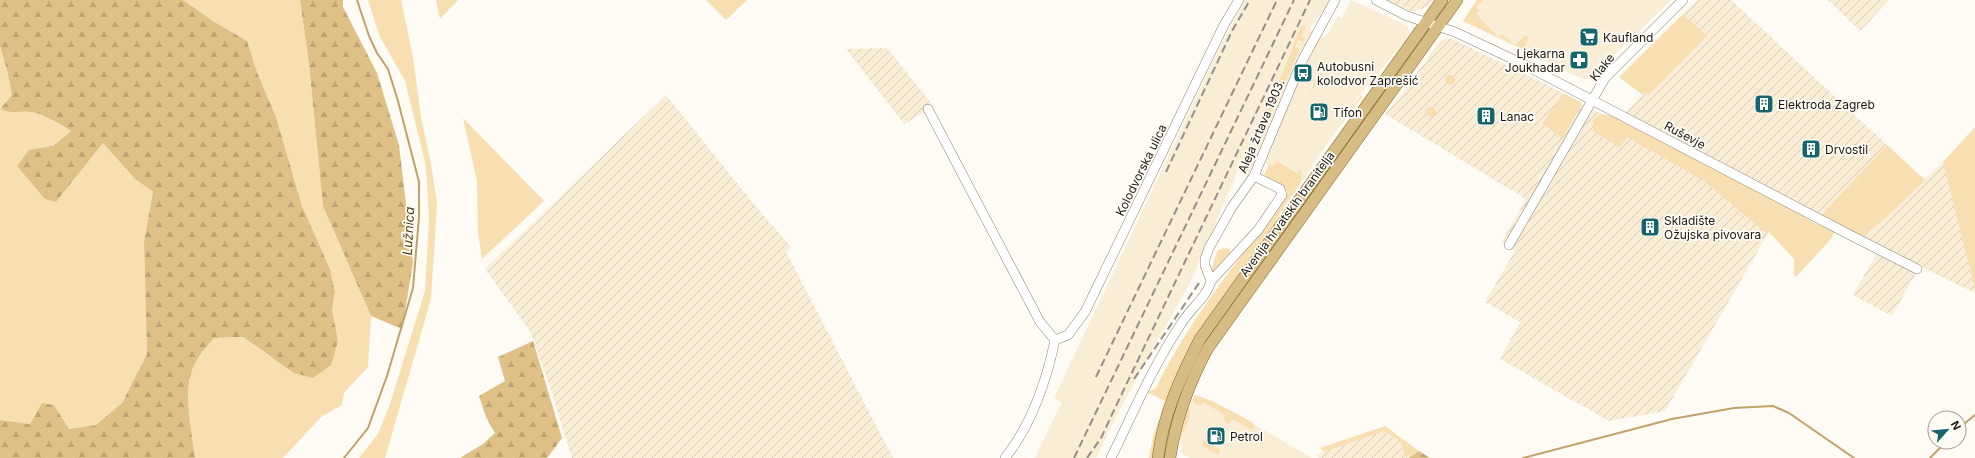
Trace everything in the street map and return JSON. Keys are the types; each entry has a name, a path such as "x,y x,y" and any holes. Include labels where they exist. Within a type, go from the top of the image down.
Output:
{"main road":[{"name":"Avenija hrvatskih branitelja","path":"1158,458 1164,424 1174,391 1200,339 1378,87 1442,0"},
{"name":"Avenija hrvatskih branitelja","path":"1170,458 1177,418 1184,399 1208,348 1457,0"}],"street":[{"name":"Kolodvorska ulica","path":"1055,340 1068,335 1085,312 1224,25 1239,0"},
{"name":"Aleja žrtava 1903.","path":"1211,281 1205,265 1205,259 1216,234 1254,176 1302,61 1335,0"},
{"path":"1376,0 1407,16 1439,26"},
{"name":"Klake","path":"1509,245 1608,74 1683,0"},
{"name":"Ruševje","path":"1439,26 1521,63 1917,269"},
{"path":"928,110 1040,322 1055,340 1049,369 1025,430 1004,458"},
{"path":"1111,458 1159,361 1181,323 1207,290 1211,281 1258,230 1282,195 1280,189 1254,176"}],"shaded area":[{"path":"183,0 300,0 309,64 323,206 371,316 368,367 344,393 342,405 321,417 283,458 195,458 188,396 191,371 196,361 214,338 243,337 272,358 338,341 332,309 335,292 330,269 302,206 276,117 257,72 247,41 213,21"},
{"path":"368,0 401,0 413,57 421,117 431,164 437,204 431,299 385,458 359,458 378,434 390,404 425,291 429,219 426,166 405,81 379,35"},
{"path":"436,0 458,0 440,19"},
{"path":"706,0 747,0 726,20"},
{"path":"1245,0 1331,0 1310,29 1323,38 1329,32 1338,16 1342,18 1351,0 1408,26 1409,33 1406,39 1358,97 1293,195 1269,179 1269,164 1255,163 1247,177 1238,170 1193,277 1121,407 1096,458 1035,458 1062,402 1054,398 1220,47","holes":["1323,63 1326,67 1325,70 1309,93"]},
{"path":"1385,0 1434,0 1427,7 1413,12"},
{"path":"1477,0 1671,0 1596,73 1587,79 1582,79 1463,21"},
{"path":"1477,0 1483,0 1476,7 1480,11 1476,14 1498,37 1502,34 1515,45 1463,21"},
{"path":"1697,0 1731,0 1887,145 1814,223 1784,206 1665,411 1609,421 1500,359 1520,322 1485,302 1515,251 1501,243 1526,199 1385,114 1402,94 1440,41 1450,38 1544,83 1601,114 1619,119 1645,92 1649,95 1707,36 1683,14"},
{"path":"1828,0 1889,0 1860,31"},
{"path":"1683,14 1707,36 1649,95 1645,92 1643,95 1619,77"},
{"path":"1301,26 1306,27 1301,36 1305,38 1304,42 1298,40 1295,48 1300,49 1280,95 1261,133 1256,130 1284,70"},
{"path":"1526,35 1529,38 1524,49 1515,45"},
{"path":"0,46 12,95 0,108"},
{"path":"1414,46 1416,47 1396,74 1369,116 1213,331 1185,381 1198,350"},
{"path":"887,48 934,107 904,124 846,49"},
{"path":"1319,72 1323,74 1308,96"},
{"path":"1448,75 1452,75 1454,76 1454,84 1448,85 1445,82 1445,78"},
{"path":"1563,93 1581,102 1581,107 1562,138 1542,124"},
{"path":"1362,94 1362,97 1329,140"},
{"path":"666,95 757,208 791,247 786,252 893,458 572,458 550,387 530,331 485,269"},
{"path":"1429,107 1433,107 1435,108 1435,116 1429,117 1426,114 1426,110"},
{"path":"0,109 11,112 36,113 71,131 53,146 29,151 56,202 103,143 136,180 153,190 144,241 147,354 122,403 96,425 69,429 54,405 30,424 0,420"},
{"path":"1601,114 1614,116 1784,205 1814,223 1835,231 1831,239 1796,277 1794,275 1794,259 1769,232 1767,234 1704,181 1627,137 1620,147 1593,131 1593,120"},
{"path":"463,118 544,201 482,259 478,233 477,181"},
{"path":"1975,127 1975,290 1943,162"},
{"path":"1887,145 1925,180 1878,225 1860,237 1823,217 1822,215 1826,210"},
{"path":"1277,161 1296,173 1300,169 1302,175 1300,184 1280,213 1271,232 1227,293 1157,433 1153,458 1149,458 1153,437 1165,401 1147,392 1156,388 1184,337 1217,288 1287,194 1287,191 1264,175 1269,164 1274,166"},
{"path":"1943,162 1975,293 1860,237 1878,225"},
{"path":"1224,248 1230,249 1230,257 1214,274 1211,272 1217,251"},
{"path":"1877,253 1916,273 1892,316 1853,295"},
{"path":"1185,383 1165,458 1161,458 1169,422"},
{"path":"1195,394 1233,412 1312,458 1190,458 1180,452 1182,448 1179,436 1188,407"},
{"path":"1195,395 1212,401 1252,422 1254,426 1252,430 1232,419 1229,424 1223,420 1225,415 1203,402 1201,405 1197,405 1193,400"},
{"path":"1187,408 1190,411 1188,421 1186,428 1180,436"},
{"path":"1385,426 1419,451 1406,458 1400,441 1384,431 1324,452 1320,448"},
{"path":"1384,431 1400,441 1406,458 1319,458 1316,455"},
{"path":"1204,440 1220,449 1219,454 1213,453 1202,445"}],"green space":[{"path":"0,0 183,0 213,21 247,41 257,72 276,117 302,206 330,269 335,292 332,309 338,341 331,365 313,378 294,373 243,337 214,338 196,361 190,377 188,396 195,458 0,458 0,420 30,424 42,403 54,405 69,429 96,425 122,403 147,354 144,241 153,191 136,180 103,143 56,202 45,199 17,166 29,150 53,146 71,131 36,113 11,112 0,109 12,95 0,46"},
{"path":"300,0 343,0 343,7 377,73 399,145 413,263 402,329 371,316 323,206 309,64"},
{"path":"533,341 562,438 547,458 460,458 483,444 495,433 486,417 479,396 505,381 498,357"},
{"path":"1419,451 1430,458 1408,458"}],"waterway":[{"name":"Lužnica","path":"344,458 368,428 387,376 413,288 419,217 419,182 398,101 388,69 377,53 369,36 357,0"},
{"path":"1523,458 1672,419 1734,408 1773,406 1789,413 1854,458"},
{"path":"1967,422 1975,415"},
{"path":"1930,458 1938,450"}],"railway":[{"path":"1166,172 1232,31 1250,0"},
{"path":"1096,377 1277,0"},
{"path":"1074,458 1294,0"},
{"path":"1087,458 1101,438 1310,0"},
{"path":"1134,379 1199,283"}],"place":[{"name":"Kaufland","path":"1589,37"},
{"name":"Ljekarna Joukhadar","path":"1579,60"},
{"name":"Autobusni kolodvor Zaprešić","path":"1303,73"},
{"name":"Elektroda Zagreb","path":"1764,104"},
{"name":"Tifon","path":"1319,112"},
{"name":"Lanac","path":"1486,116"},
{"name":"Drvostil","path":"1811,149"},
{"name":"Skladište Ožujska pivovara","path":"1650,227"},
{"name":"Petrol","path":"1216,436"}]}
